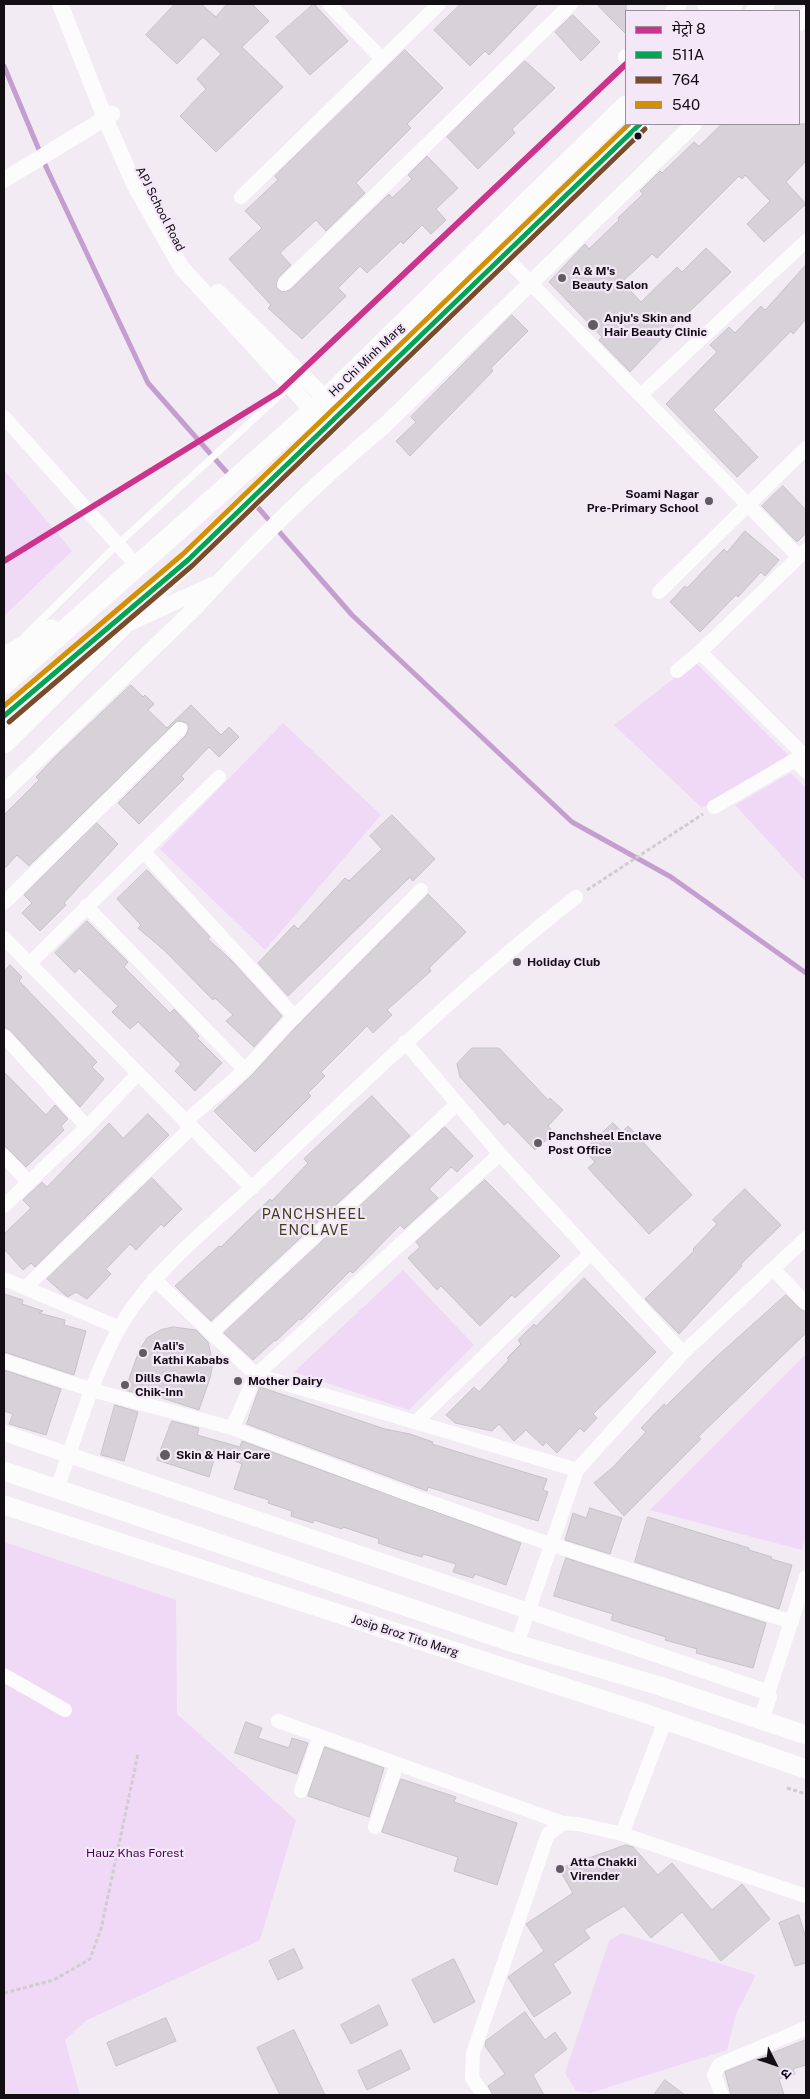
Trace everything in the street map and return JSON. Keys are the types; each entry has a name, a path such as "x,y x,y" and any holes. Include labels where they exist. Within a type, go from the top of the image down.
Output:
{"main road":[{"name":"Ho Chi Minh Marg","path":"98,603 320,405 625,107"},
{"name":"Ho Chi Minh Marg","path":"188,560 639,125"},
{"path":"4,743 188,560"},
{"path":"4,716 188,560"},
{"path":"4,657 98,603"},
{"path":"4,684 98,603"},
{"path":"4,1471 517,1644 660,1686 806,1735"},
{"name":"Josip Broz Tito Marg","path":"4,1505 665,1721 806,1770"}],"street":[{"path":"60,4 108,116"},
{"path":"70,4 108,116 134,184 181,267 320,405"},
{"path":"328,4 382,59"},
{"path":"241,197 439,4"},
{"path":"284,284 571,4"},
{"path":"4,180 108,116"},
{"path":"4,792 194,609 218,582 345,458 384,426 693,125"},
{"path":"640,395 806,241"},
{"path":"504,256 748,505 803,554 700,652 677,670"},
{"path":"4,417 138,567"},
{"path":"659,592 806,448"},
{"path":"125,624 218,582"},
{"path":"700,652 801,754 806,771"},
{"path":"4,903 180,729"},
{"path":"714,807 801,754"},
{"path":"29,964 219,777"},
{"path":"143,851 295,1016"},
{"path":"25,1288 245,1070 295,1016 421,890"},
{"path":"57,1489 92,1390 120,1328 154,1279 405,1042 511,949 576,897"},
{"path":"86,906 245,1070"},
{"path":"4,938 252,1188"},
{"path":"4,1036 87,1126"},
{"path":"405,1042 456,1105 683,1353"},
{"path":"4,1206 138,1074"},
{"path":"210,1333 456,1105"},
{"path":"232,1428 256,1375 500,1154"},
{"path":"4,1156 28,1182"},
{"path":"517,1644 577,1470 683,1353 806,1238"},
{"path":"416,1422 591,1253"},
{"path":"773,1269 806,1303"},
{"path":"4,1279 120,1328"},
{"path":"154,1279 256,1375 577,1470"},
{"path":"4,1361 92,1390 232,1428 413,1496 550,1544 792,1622"},
{"path":"4,1433 768,1693"},
{"path":"761,1719 806,1577"},
{"path":"4,1675 65,1710"},
{"path":"278,1721 563,1823 578,1824 622,1834 806,1896"},
{"path":"622,1834 665,1721"},
{"path":"301,1791 320,1736"},
{"path":"375,1827 398,1764"},
{"path":"484,2095 472,2078 473,2053 548,1834 563,1823"},
{"path":"722,2095 714,2075 719,2065 806,2028"}],"lane":[{"path":"4,657 118,544 296,382"}],"path":[{"path":"576,897 714,807"},
{"path":"4,1993 54,1980 90,1960 102,1929 138,1754"},
{"path":"786,1788 806,1794"}],"green space":[{"path":"4,470 72,551 4,616"},
{"path":"695,662 788,755 702,808 614,725"},
{"path":"283,723 381,815 265,950 160,849"},
{"path":"791,773 806,788 806,882 735,805"},
{"path":"403,1270 474,1345 409,1410 294,1372"},
{"path":"805,1355 806,1535 802,1550 650,1510"},
{"name":"Hauz Khas Forest","path":"4,1542 176,1600 177,1714 296,1820 260,1940 87,2020 65,2040 80,2095 4,2095"},
{"path":"622,1933 756,1975 736,2014 727,2050 590,2093 576,2091 565,2073 609,1941"}],"building":[{"path":"175,4 201,4 216,17 227,4 252,4 269,21 242,47 283,87 216,152 180,116 206,89 197,79 221,54 203,37 177,64 146,35"},
{"path":"314,4 348,41 310,75 276,37"},
{"path":"461,4 538,4 489,55 485,51 470,66 434,30"},
{"path":"597,4 626,4 625,33"},
{"path":"573,15 600,42 581,61 555,32"},
{"path":"405,50 443,88 407,124 411,128 356,183 365,193 326,231 316,220 280,253 291,265 278,278 276,287 282,292 290,290 389,194 392,198 412,179 408,175 427,156 458,188 436,209 446,220 431,234 422,225 403,244 401,241 367,273 360,266 338,288 346,296 302,339 268,308 271,305 229,259 262,228 245,211 278,180 275,176"},
{"path":"525,61 555,88 512,129 515,133 478,169 447,137"},
{"path":"806,124 806,161 786,182 806,204 764,242 747,224 770,201 745,175 742,179 739,176 657,258 652,254 622,282 641,302 677,267 682,272 706,248 731,272 689,312 691,315 682,325 678,321 630,372 599,340 602,337 549,282 585,244 589,249 619,220 618,218 643,194 640,191 660,171 662,173 694,142 699,146 721,125"},
{"path":"806,265 806,319 793,334 791,331 713,410 758,457 737,477 666,404 717,352 710,345 729,327 735,333 761,306 765,310"},
{"path":"512,315 528,331 491,368 493,371 410,456 396,441 416,422 411,417"},
{"path":"783,486 806,510 806,533 797,542 762,506"},
{"path":"745,531 779,560 765,576 761,572 738,597 736,595 700,632 670,602 685,586 687,588 724,549 727,552"},
{"path":"131,685 143,697 145,695 154,704 148,710 167,728 191,705 221,735 229,727 239,737 219,757 209,747 181,776 184,779 139,824 118,803 186,735 189,727 187,723 177,721 29,866 17,855 4,869 4,815 39,780 36,777 58,754"},
{"path":"392,815 435,859 413,881 410,877 288,996 258,963 294,925 298,929 345,878 349,881 382,849 370,836"},
{"path":"97,823 118,844 64,903 66,905 40,931 22,913 32,903 24,895"},
{"path":"147,870 210,937 208,939 230,959 282,1016 254,1047 226,1021 233,1015 215,998 213,1000 165,951 138,928 141,925 117,899"},
{"path":"428,894 466,932 429,968 431,971 387,1010 392,1015 373,1033 367,1026 321,1072 325,1076 308,1093 311,1096 255,1152 214,1111 251,1076 296,1027"},
{"path":"87,921 128,962 124,967 170,1013 174,1009 199,1036 197,1038 222,1063 195,1091 175,1071 181,1064 138,1022 130,1029 112,1012 118,1006 79,968 75,973 55,953"},
{"path":"10,965 22,977 19,981 97,1062 92,1067 104,1079 80,1107 10,1030 4,1027 4,972"},
{"path":"472,1048 499,1048 548,1100 550,1098 563,1110 548,1126 554,1133 535,1150 508,1122 504,1125 460,1077 457,1064"},
{"path":"4,1072 46,1115 55,1105 68,1119 61,1126 64,1130 26,1167 4,1145"},
{"path":"372,1096 410,1136 211,1321 175,1286 219,1246 221,1247 270,1199 272,1201 308,1163 304,1159"},
{"path":"148,1114 169,1135 35,1267 31,1263 23,1270 4,1249 4,1234 31,1208 23,1200 42,1182 47,1187 109,1123 123,1138"},
{"path":"613,1123 622,1132 628,1126 692,1195 649,1234 588,1168 595,1162 584,1150"},
{"path":"445,1127 473,1156 457,1172 451,1167 429,1189 438,1198 404,1229 400,1225 353,1273 350,1271 301,1320 299,1319 253,1360 224,1333"},
{"path":"152,1178 182,1209 164,1227 161,1224 136,1250 130,1244 106,1269 111,1274 87,1299 76,1292 68,1297 65,1295 47,1279"},
{"path":"485,1180 560,1256 515,1298 512,1295 480,1326 441,1286 437,1290 408,1258 420,1247 416,1242"},
{"path":"745,1189 781,1225 741,1264 742,1266 679,1334 645,1299 694,1251 693,1249 717,1224 713,1220"},
{"path":"584,1278 656,1352 593,1414 597,1418 584,1432 580,1428 557,1453 546,1442 543,1446 526,1430 514,1441 499,1424 492,1431 455,1423 446,1415 474,1387 479,1392 509,1360 507,1358 521,1344 518,1340 534,1324 536,1326"},
{"path":"4,1294 23,1300 22,1304 43,1311 39,1313 65,1320 64,1325 86,1331 74,1375 4,1352"},
{"path":"786,1295 800,1309 806,1312 806,1333 698,1437 701,1439 624,1516 594,1483 612,1468 646,1432 641,1428 664,1404 666,1406 714,1359"},
{"path":"174,1327 196,1330 208,1342 213,1363 199,1410 144,1392 143,1395 125,1390 139,1351 147,1338 160,1330"},
{"path":"4,1370 61,1389 46,1435 9,1424 13,1414 4,1411"},
{"path":"260,1387 385,1429 410,1434 433,1442 432,1444 547,1479 543,1490 548,1492 538,1521 428,1487 427,1491 247,1424"},
{"path":"115,1405 138,1412 124,1461 101,1455"},
{"path":"172,1421 199,1428 197,1435 240,1447 242,1441 521,1543 506,1585 475,1574 473,1578 453,1572 456,1564 423,1554 422,1557 408,1553 378,1543 379,1539 343,1527 342,1529 314,1520 313,1523 291,1516 292,1511 268,1503 269,1500 234,1489 242,1464 216,1453 209,1477 157,1460"},
{"path":"590,1508 622,1518 610,1554 565,1540 573,1513 586,1518"},
{"path":"648,1517 749,1548 749,1550 772,1557 771,1559 792,1565 779,1609 635,1562"},
{"path":"566,1558 766,1623 753,1668 696,1653 697,1649 665,1640 666,1637 611,1620 613,1614 554,1596"},
{"path":"246,1722 262,1728 258,1738 289,1748 292,1738 308,1743 297,1774 235,1753"},
{"path":"325,1747 384,1768 369,1817 308,1796"},
{"path":"401,1779 456,1797 454,1802 517,1823 497,1885 454,1871 458,1857 382,1832"},
{"path":"626,1845 633,1847 658,1875 672,1863 712,1910 742,1884 770,1919 721,1961 682,1912 651,1938 624,1906 584,1930 590,1938 553,1964 571,1993 534,2017 508,1977 544,1951 526,1924 573,1893 559,1869"},
{"path":"799,1915 806,1939 806,1963 795,1966 779,1923"},
{"path":"294,1949 303,1968 278,1980 269,1961"},
{"path":"454,1959 475,2002 434,2023 412,1980"},
{"path":"379,2005 388,2025 351,2044 341,2025"},
{"path":"525,2012 545,2040 555,2032 567,2049 533,2075 544,2095 493,2095 488,2086 505,2074 485,2046 486,2041"},
{"path":"166,2018 176,2041 116,2066 107,2043"},
{"path":"294,2030 325,2095 280,2095 257,2048"},
{"path":"806,2040 806,2065 793,2069 795,2074 779,2079 784,2095 731,2095 725,2072"},
{"path":"401,2050 410,2069 367,2090 358,2071"},
{"path":"665,2080 685,2095 654,2095"}],"waterway":[{"path":"4,66 47,169 148,383 230,476"},
{"path":"254,503 352,615 572,822 671,877 806,973"}],"metro line":[{"name":"8","path":"4,561 279,392 625,65"}],"transit line":[{"name":"540","path":"4,706 183,554 628,125"},
{"name":"511A","path":"4,716 188,560 639,125"},
{"name":"764","path":"9,722 193,565 645,129"}],"place":[{"name":"A & M's Beauty Salon","path":"562,278"},
{"name":"Anju's Skin and Hair Beauty Clinic","path":"593,325"},
{"name":"Soami Nagar Pre-Primary School","path":"709,501"},
{"name":"Holiday Club","path":"517,962"},
{"name":"Panchsheel Enclave Post Office","path":"538,1143"},
{"name":"Aali's Kathi Kababs","path":"143,1353"},
{"name":"Mother Dairy","path":"238,1381"},
{"name":"Dills Chawla Chik-Inn","path":"125,1385"},
{"name":"Skin & Hair Care","path":"165,1455"},
{"name":"Atta Chakki Virender","path":"560,1869"}],"district":[{"name":"PANCHSHEEL ENCLAVE","path":"314,1224"}]}
